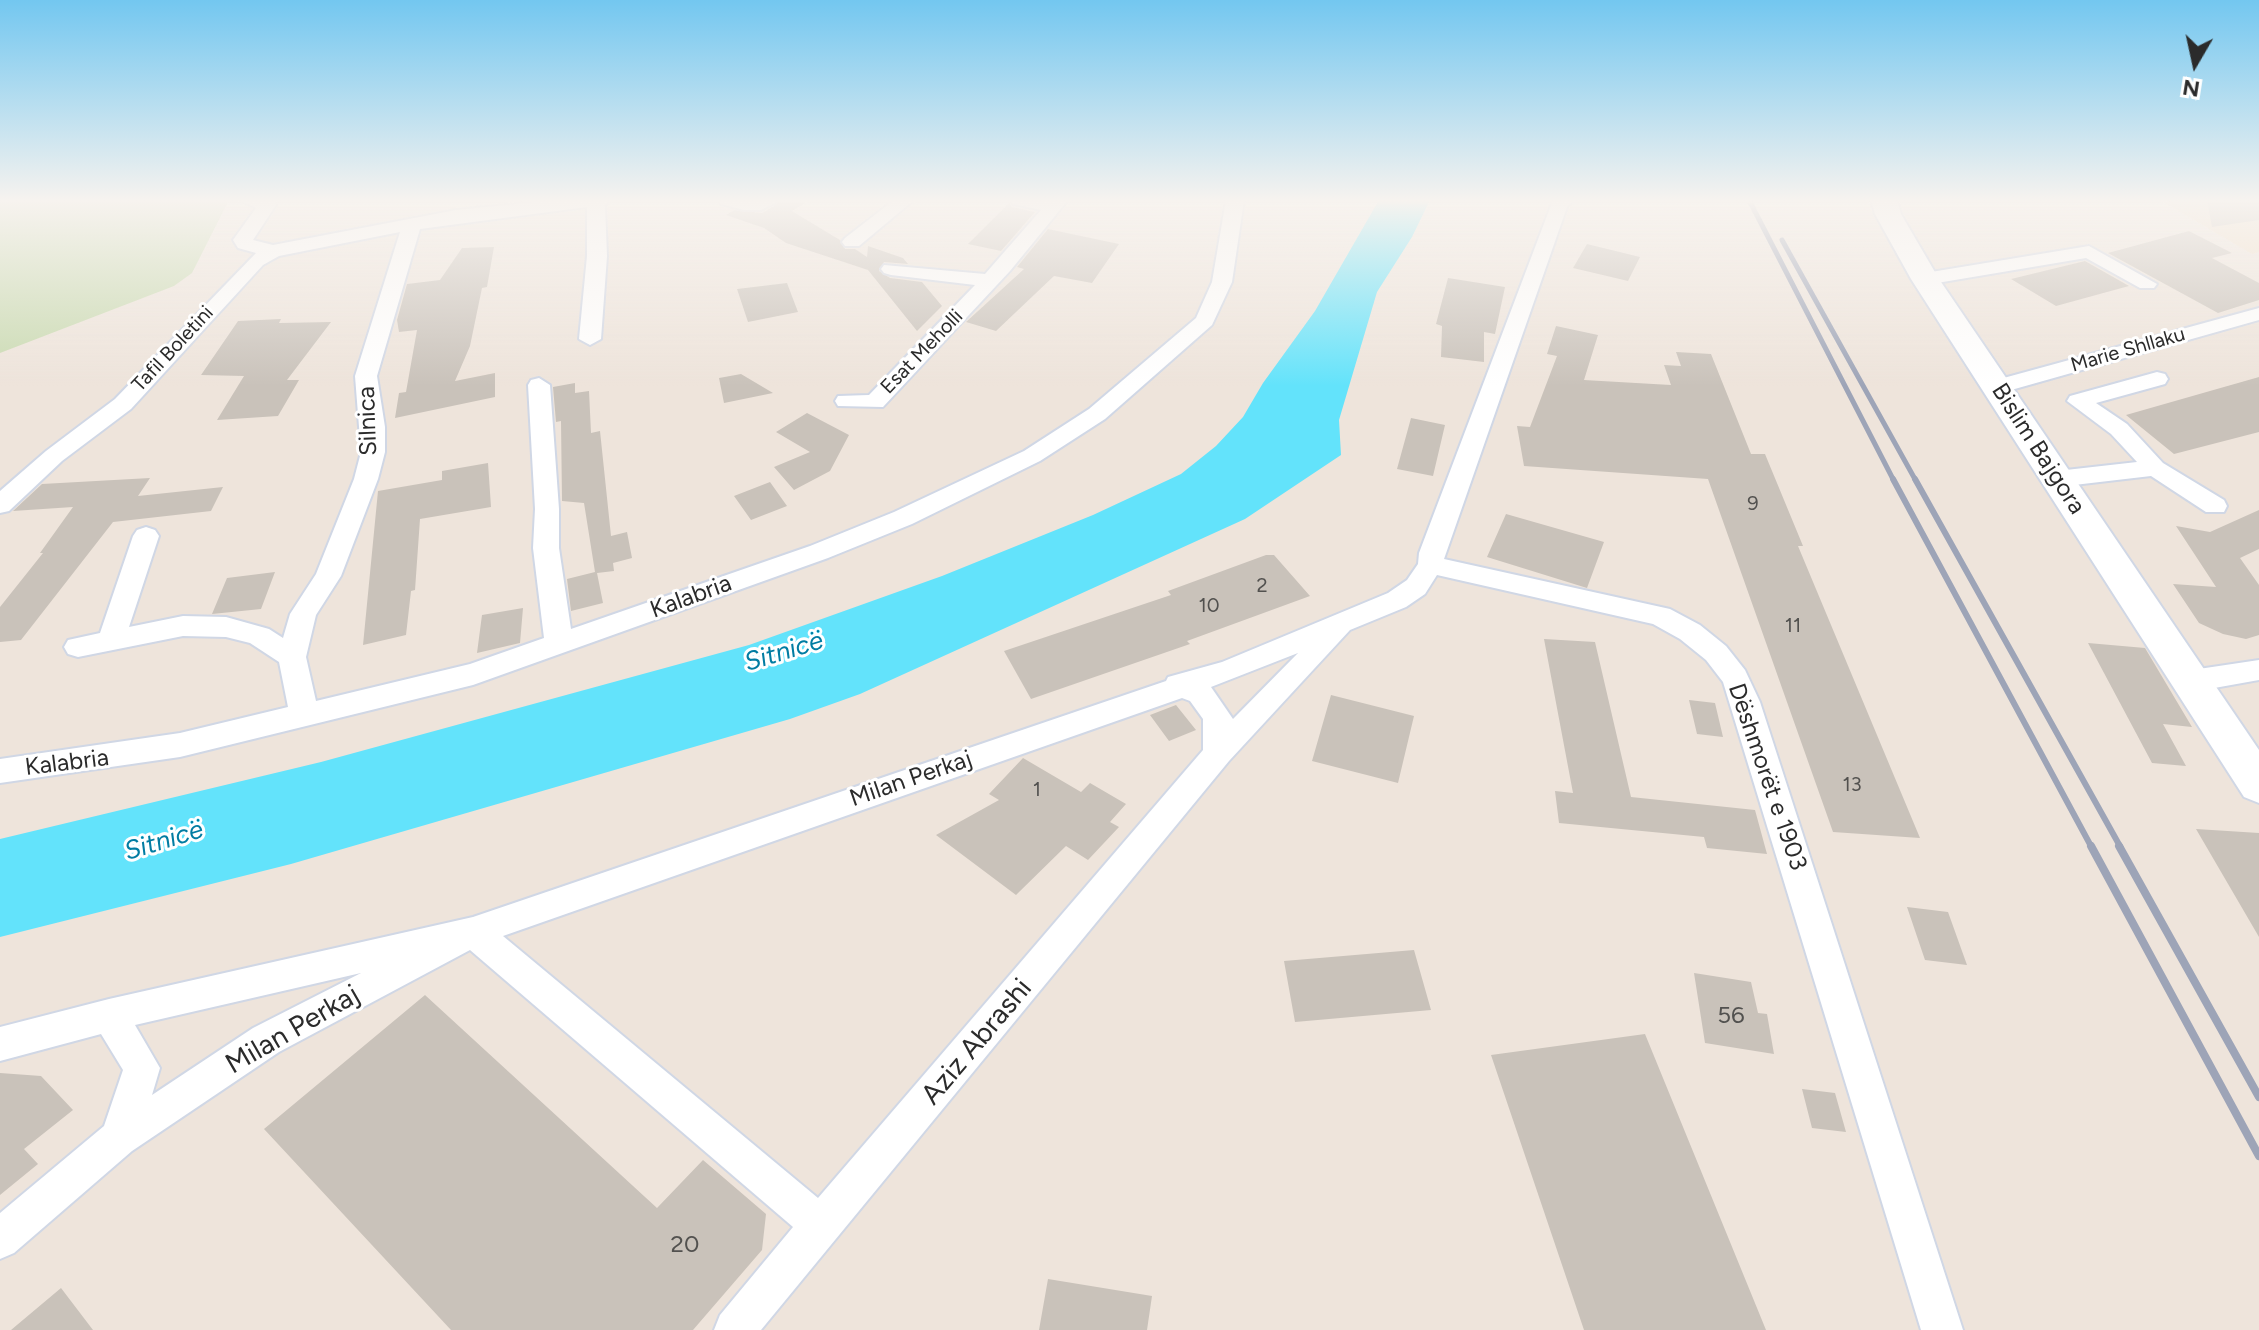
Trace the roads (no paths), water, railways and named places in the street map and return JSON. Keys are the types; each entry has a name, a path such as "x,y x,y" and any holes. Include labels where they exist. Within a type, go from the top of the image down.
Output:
{"main road":[{"name":"Bislim Bajgora","path":"1915,262 2259,785"}],"street":[{"name":"Tafil Boletini","path":"0,505 54,456 123,404 255,262"},
{"name":"Silnica","path":"304,713 292,657 303,614 328,576 366,479 373,452 373,427 366,376 400,262"},
{"path":"590,339 596,262"},
{"name":"Esat Meholli","path":"846,401 875,402 1006,262"},
{"name":"Kalabria","path":"0,771 165,748 473,674 819,552 903,518 1032,456 1097,414 1205,321 1222,282 1225,262"},
{"path":"1431,565 1432,553 1538,262"},
{"path":"1925,279 2028,262"},
{"path":"2107,262 2147,284"},
{"name":"Esat Meholli","path":"891,269 990,281"},
{"name":"Marie Shllaku","path":"1997,387 2259,314"},
{"path":"2157,379 2078,401 2119,429 2155,468 2215,506"},
{"path":"539,385 547,509 546,548 559,644"},
{"path":"2057,479 2155,468"},
{"path":"111,640 146,536"},
{"name":"Aziz Abrashi","path":"735,1330 820,1225 1159,828 1218,753 1346,621 1371,613 1416,587 1431,565"},
{"name":"Dëshmorët e 1903","path":"1431,565 1660,616 1690,632 1716,653 1735,677 1751,717 1942,1330"},
{"name":"Milan Perkaj","path":"0,1044 109,1015 473,932 1178,685 1232,669 1346,621"},
{"path":"78,647 183,626 226,627 259,636 292,657"},
{"path":"2192,681 2259,670"},
{"path":"1178,685 1200,693 1218,717 1218,753"},
{"path":"473,932 820,1225"},
{"name":"Milan Perkaj","path":"0,1239 119,1138 266,1040 473,932"},
{"path":"109,1015 142,1068 119,1138"}],"water":[{"name":"Sitnicë","path":"1343,262 1396,262 1377,292 1339,420 1341,455 1245,519 860,694 790,719 291,864 0,937 0,839 321,762 749,645 942,576 1093,515 1181,474 1216,446 1243,417 1263,383 1315,311"}],"railway":[{"path":"1781,262 1894,481"},
{"path":"1794,262 1916,481"},
{"path":"1893,479 2092,848"},
{"path":"1915,479 2121,848"},
{"path":"2091,846 2259,1156"},
{"path":"2119,846 2259,1097"}]}
